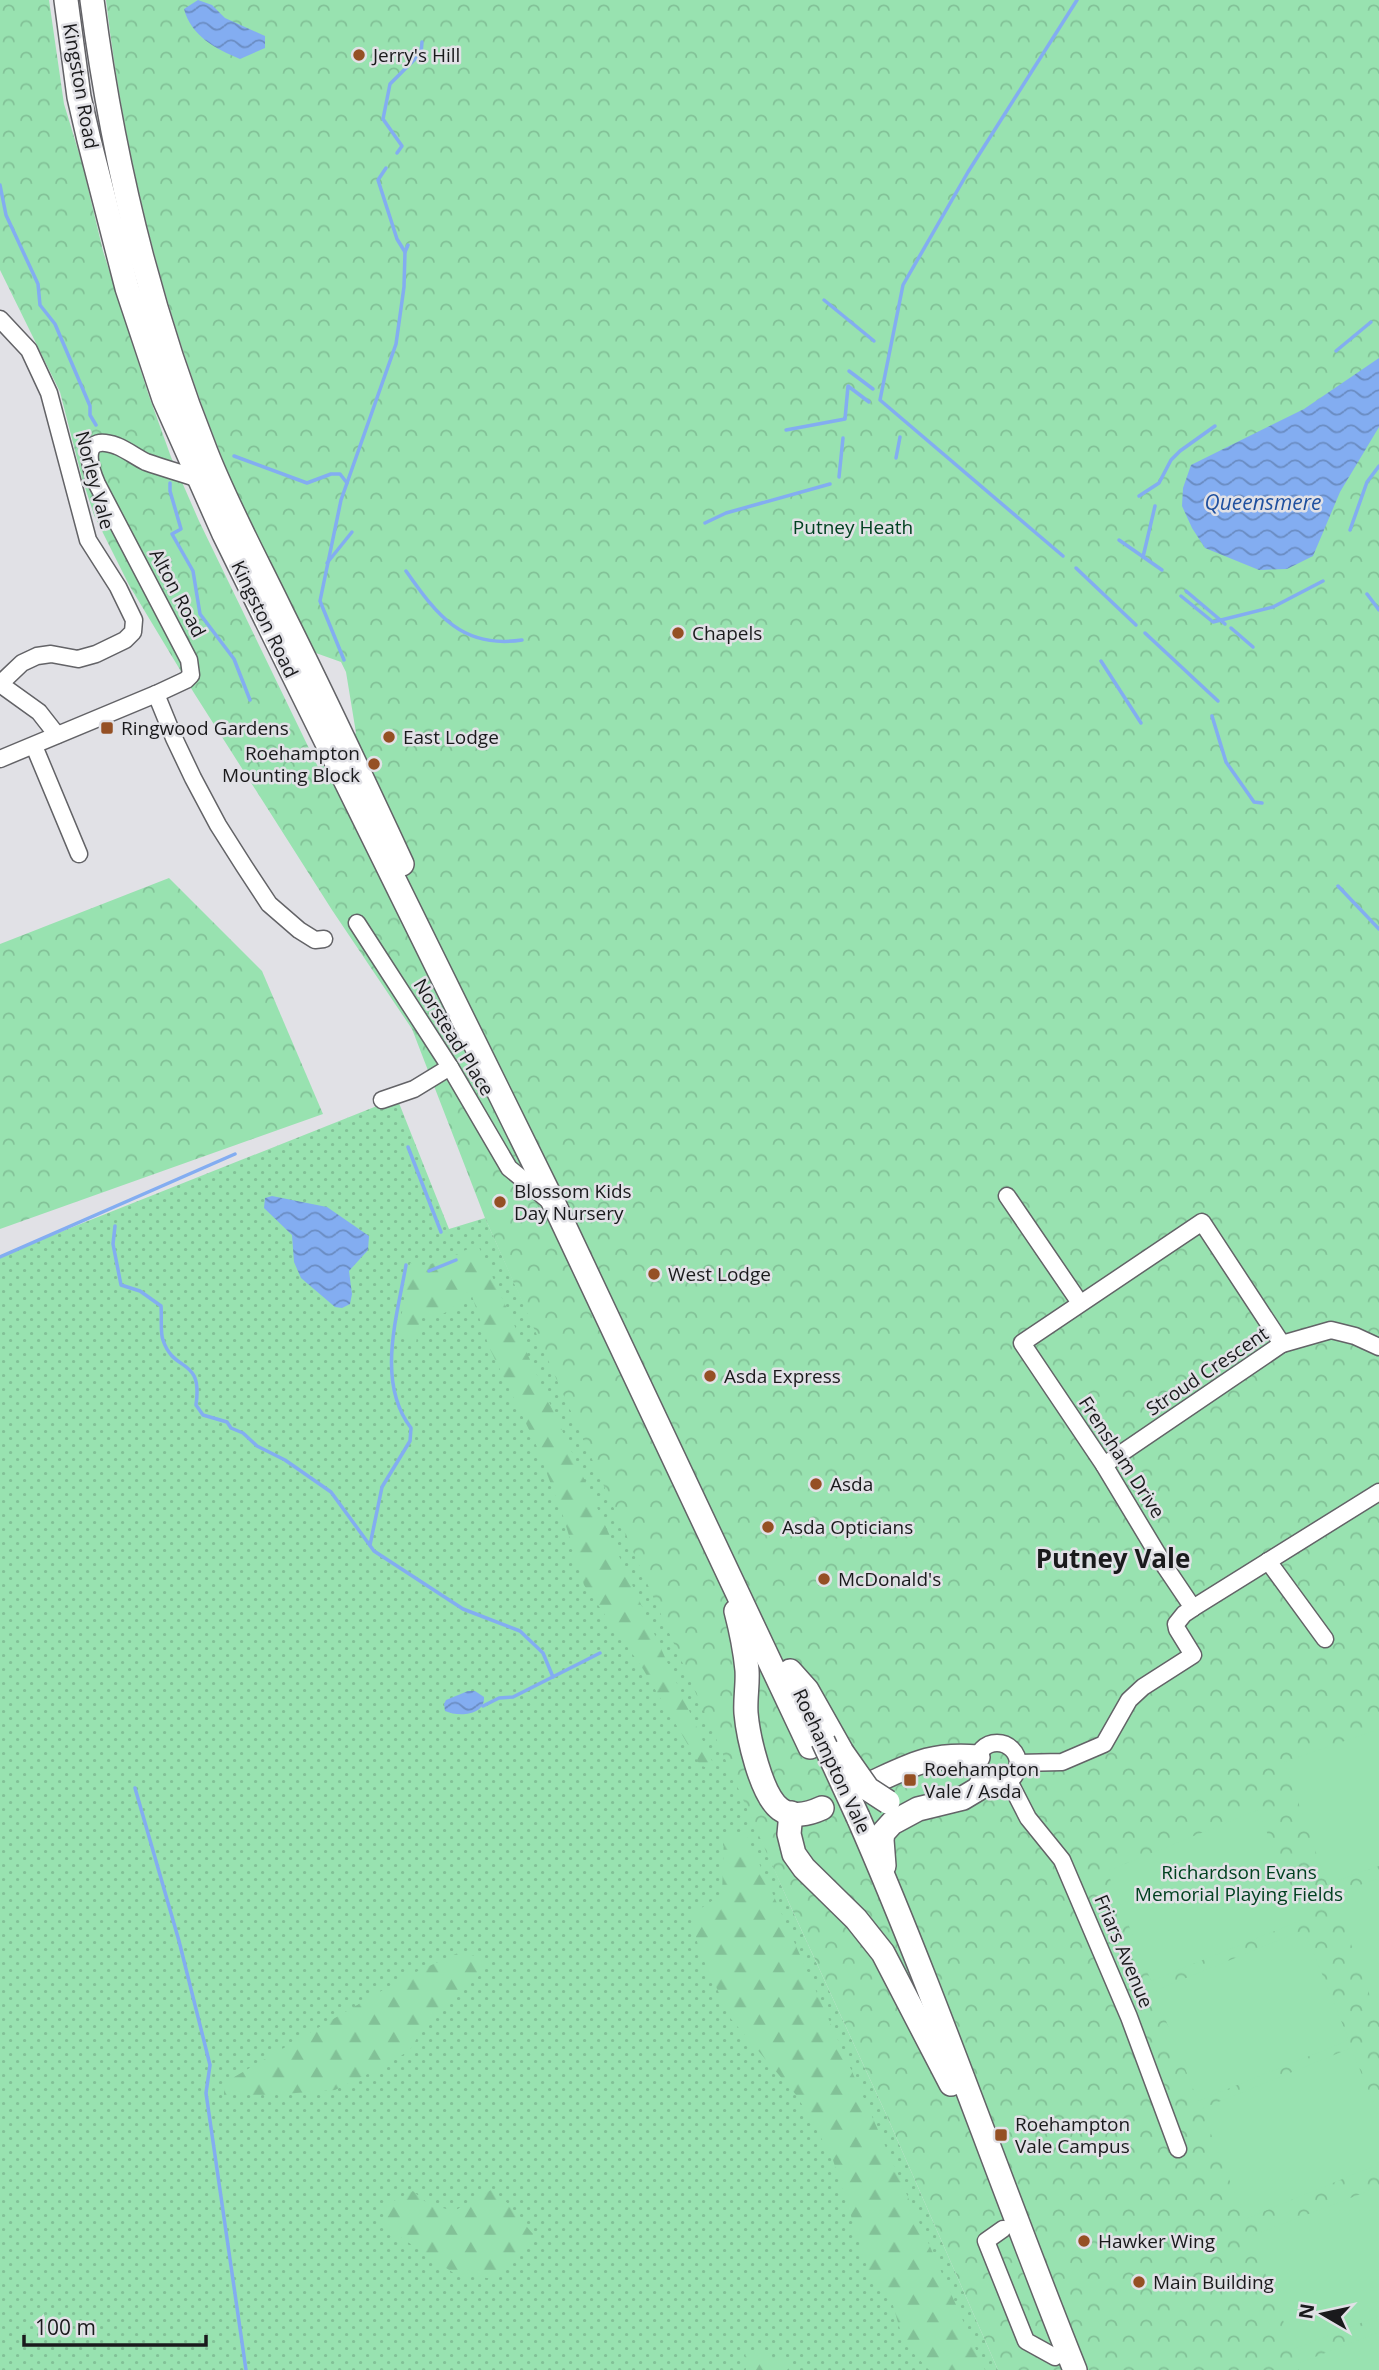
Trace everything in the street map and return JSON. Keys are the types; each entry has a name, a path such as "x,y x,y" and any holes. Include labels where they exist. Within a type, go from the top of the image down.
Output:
{"highway":[{"name":"Kingston Road","path":"66,0 79,96 127,288 164,399 223,534 523,1165 555,1206"},
{"name":"Kingston Road","path":"92,0 114,141 141,253 162,329 206,453 428,918 551,1167"},
{"name":"Roehampton Vale","path":"551,1167 790,1671 807,1690 825,1747 1003,2229 1057,2363"},
{"name":"Roehampton Vale","path":"555,1206 726,1570 825,1747"},
{"path":"726,1570 747,1672 746,1713 749,1740 770,1797 779,1808 791,1813 803,1814 821,1808"},
{"path":"825,1747 867,1789 888,1801 918,1809"},
{"path":"876,1781 915,1763 936,1757 978,1757"},
{"path":"884,1880 883,1833 892,1824 918,1809 964,1798 978,1789 984,1780"},
{"path":"791,1813 789,1834 794,1854 804,1868 856,1919 883,1953 951,2084"},
{"name":"Roehampton Vale","path":"851,1817 884,1880 931,1994 1015,2221 1075,2370"}],"street":[{"name":"Norley Vale","path":"0,319 29,351 49,393 89,540 118,587 134,620 133,632 125,640 96,654 78,659 51,654 37,656 22,663 3,691"},
{"name":"Alton Road","path":"0,759 186,680 192,670 189,660 97,484 90,466 89,454 96,444 106,443 146,462 199,479"},
{"path":"3,691 39,712 57,735"},
{"path":"156,694 174,738 218,825 270,904 307,935 315,940 324,939"},
{"path":"34,746 79,854"},
{"name":"Norstead Place","path":"357,923 450,1068 509,1168 523,1165"},
{"path":"382,1100 414,1089 450,1068"},
{"path":"1007,1196 1080,1303"},
{"name":"Frensham Drive","path":"1194,1608 1166,1568 1104,1465 1022,1343 1202,1222 1282,1344"},
{"name":"Stroud Crescent","path":"1104,1465 1282,1344 1331,1330 1355,1336 1379,1347"},
{"path":"1018,1763 1062,1762 1104,1744 1129,1700 1151,1681 1193,1655 1176,1624 1184,1614 1379,1492"},
{"path":"1268,1560 1325,1639"},
{"path":"1004,1744 1015,1753 1018,1763 1014,1776 1009,1781 995,1784 984,1780 978,1773 978,1757 986,1746 1004,1744"},
{"name":"Friars Avenue","path":"1009,1781 1028,1818 1062,1860 1129,2017 1178,2149"}],"green space":[{"name":"Putney Heath","path":"0,0 49,0 64,104 82,163 103,251 148,393 171,457 199,521 318,767 356,733 346,672 341,662 313,652 242,505 200,400 148,232 123,117 106,0 1379,0 1379,2370 998,2370 485,1218 412,1029 332,910 194,693 129,585 94,515 60,392 0,270"},
{"path":"169,878 262,971 323,1114 0,1229 0,944"},
{"path":"397,1098 449,1229 485,1218 671,1630 789,1903 886,2114 998,2370 0,2370 0,1256"},
{"path":"478,1245 717,1772 700,1765 643,1669 584,1585 563,1516 535,1442 489,1347 470,1290 444,1313 420,1318 416,1343 398,1337 410,1263 434,1263"},
{"path":"1379,1729 1379,1866 1327,1884 1284,1762"},
{"name":"Richardson Evans Memorial Playing Fields","path":"1258,1810 1302,1920 1151,1981 1107,1871"},
{"path":"741,1833 747,1836 985,2370 929,2370 904,2343 892,2302 871,2278 832,2157 797,2096 731,2019 699,1950 691,1915 722,1894 724,1835"},
{"path":"1379,1878 1379,2014 1377,2015 1333,1895"},
{"path":"1304,1930 1349,2040 1198,2101 1154,1991"},
{"path":"460,1952 486,1962 481,1974 430,2016 410,2050 388,2064 335,2090 224,2095 224,2083 405,1977"},
{"path":"1351,2048 1379,2116 1379,2164 1245,2219 1201,2109"},
{"path":"1379,2187 1379,2316 1294,2349 1251,2236"},
{"path":"491,2190 508,2204 533,2234 525,2251 495,2279 455,2274 384,2226 386,2205 413,2191 428,2204 454,2211"},
{"path":"1379,2332 1379,2370 1299,2370 1297,2364"},
{"path":"745,2349 782,2360 790,2367 787,2370 746,2370"}],"water":[{"path":"198,0 212,5 225,18 265,36 265,48 240,59 206,40 192,27 184,9"},
{"name":"Queensmere","path":"1379,358 1379,427 1340,492 1313,556 1287,569 1259,570 1205,548 1182,506 1183,488 1191,465 1304,409"},
{"path":"272,1196 327,1207 369,1236 368,1250 349,1271 352,1294 350,1304 342,1308 335,1307 301,1278 294,1262 292,1235 264,1208 265,1198"},
{"path":"475,1691 484,1697 480,1708 463,1714 445,1711 446,1700"}],"waterway":[{"path":"1063,556 880,400 903,285 968,172 1077,0"},
{"path":"397,153 402,146 383,119 390,84 421,53 422,42"},
{"path":"386,168 378,180 397,239 405,252"},
{"path":"0,185 6,215 38,284 40,305 55,324 96,425"},
{"path":"344,660 320,601 341,500 396,344 404,287 405,252 408,245"},
{"path":"824,300 874,341"},
{"path":"1336,351 1371,322"},
{"path":"849,371 873,389"},
{"path":"786,430 845,419 848,386 869,402"},
{"path":"1139,496 1159,483 1171,460 1180,451 1215,426"},
{"path":"896,458 900,437"},
{"path":"839,477 843,438"},
{"path":"234,456 307,483 331,474 340,474 347,483"},
{"path":"1350,530 1367,482 1379,466"},
{"path":"170,483 181,529 172,534 193,571 200,614 234,659 250,700"},
{"path":"705,523 726,513 830,484"},
{"path":"1143,557 1155,506"},
{"path":"327,563 352,532"},
{"path":"1119,540 1162,570"},
{"path":"1076,568 1136,625"},
{"path":"406,571 441,615 467,634 501,641 522,640"},
{"path":"1181,596 1213,622 1273,607 1323,581"},
{"path":"1186,591 1225,624"},
{"path":"1367,594 1379,610"},
{"path":"1231,628 1253,647"},
{"path":"1145,633 1218,701"},
{"path":"1101,661 1141,723"},
{"path":"1212,716 1226,762 1254,802 1262,803"},
{"path":"1338,886 1379,929"},
{"path":"408,1147 441,1232"},
{"path":"0,1257 235,1154"},
{"path":"115,1226 113,1244 121,1285 140,1291 161,1306 163,1340 174,1358 192,1372 197,1390 196,1405 203,1415 227,1422 231,1428 243,1433 257,1446 285,1460 331,1492 374,1551 463,1609 520,1631 543,1653 553,1677"},
{"path":"429,1271 456,1260"},
{"path":"370,1545 382,1487 410,1441 411,1428 400,1410 392,1370 394,1327 406,1265"},
{"path":"483,1706 499,1698 513,1697 600,1653"},
{"path":"135,1788 179,1941 210,2065 206,2093 246,2370"}],"place":[{"name":"Jerry's Hill","path":"359,55"},
{"name":"Chapels","path":"678,633"},
{"name":"Ringwood Gardens","path":"107,728"},
{"name":"East Lodge","path":"389,737"},
{"name":"Roehampton Mounting Block","path":"374,764"},
{"name":"Blossom Kids Day Nursery","path":"500,1202"},
{"name":"West Lodge","path":"654,1274"},
{"name":"Asda Express","path":"710,1376"},
{"name":"Asda","path":"816,1484"},
{"name":"Asda Opticians","path":"768,1527"},
{"name":"McDonald's","path":"824,1579"},
{"name":"Roehampton Vale / Asda","path":"910,1780"},
{"name":"Roehampton Vale Campus","path":"1001,2135"},
{"name":"Hawker Wing","path":"1084,2241"},
{"name":"Main Building","path":"1139,2282"}],"district":[{"name":"Putney Vale","path":"1113,1558"}]}
